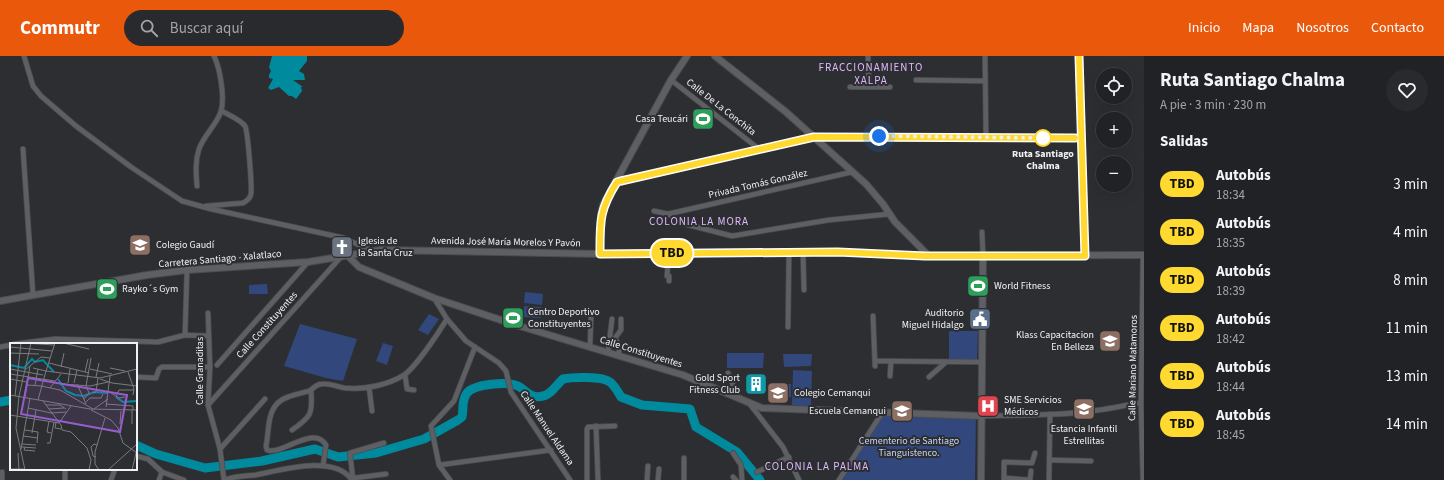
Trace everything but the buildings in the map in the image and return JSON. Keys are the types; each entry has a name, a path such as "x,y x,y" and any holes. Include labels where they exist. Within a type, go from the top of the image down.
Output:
{"main road":[{"path":"600,254 601,214 606,199 617,182 671,80 687,56"},
{"path":"714,56 814,137 852,172 875,194 899,226 930,256"},
{"path":"1079,56 1085,256"},
{"name":"Avenida José María Morelos Y Pavón","path":"348,256 372,251 399,250 600,254 803,253 930,256 1144,255"},
{"path":"981,480 983,255"},
{"name":"Carretera Santiago - Xalatlaco","path":"0,301 147,275 187,270 308,262 348,256"},
{"name":"Calle Constituyentes","path":"348,256 359,267 434,298 516,325 683,375 762,408 981,416"}],"street":[{"path":"24,56 32,86 52,106 131,167 182,201 344,238 372,251"},
{"path":"197,186 196,161 200,147 222,111 222,79 214,56"},
{"path":"868,56 869,86"},
{"path":"985,56 986,137"},
{"name":"Calle De La Conchita","path":"671,80 759,149"},
{"path":"916,80 986,80"},
{"path":"850,87 890,87"},
{"path":"199,206 243,203 248,200 251,194 250,160 246,127 241,121 222,111"},
{"path":"617,182 814,137 1081,138"},
{"path":"23,149 33,295"},
{"name":"Privada Tomás González","path":"668,214 852,172"},
{"path":"654,211 668,214 685,224 732,236 746,235 829,220 890,214"},
{"path":"982,232 983,255"},
{"path":"669,253 667,276 669,276 669,281"},
{"path":"788,327 789,253"},
{"path":"803,253 804,290"},
{"name":"Calle Mariano Matamoros","path":"1143,480 1141,403 1144,255"},
{"name":"Calle Constituyentes","path":"208,405 340,258"},
{"path":"217,365 308,262"},
{"path":"185,335 187,270"},
{"name":"Calle Manuel Aldama","path":"434,298 446,319 466,341 499,363 507,374 511,392 570,480"},
{"name":"Calle Granaditas","path":"208,313 210,367 208,405 220,449 225,480"},
{"path":"873,316 875,364 891,361 982,362"},
{"path":"590,347 591,318"},
{"path":"323,466 326,448 322,441 309,439 290,444 276,451 269,451 267,449 270,417 275,406 281,400 311,390 315,385 323,383 329,386 358,389 369,387 405,375 416,363 446,319"},
{"path":"608,352 612,319"},
{"path":"619,355 619,345 615,338 620,330 621,319"},
{"path":"22,343 55,339 98,342 158,342 185,335 209,336"},
{"path":"0,347 10,345"},
{"path":"450,480 439,465 431,426 454,401 475,347"},
{"path":"890,376 891,361"},
{"path":"929,377 946,362"},
{"path":"137,377 156,378 159,369 162,368 210,367"},
{"path":"728,373 738,397"},
{"path":"405,375 407,389 414,390"},
{"path":"369,387 372,411"},
{"path":"292,430 310,416 312,404 311,390"},
{"path":"220,449 265,399"},
{"path":"749,403 789,456 799,480"},
{"path":"981,416 1050,414 1100,410 1110,407 1141,403"},
{"path":"839,480 882,413"},
{"path":"1049,480 1050,414"},
{"path":"596,426 598,480"},
{"path":"587,480 588,427 615,426"},
{"path":"353,479 350,453 384,443"},
{"path":"439,465 551,450"},
{"path":"733,453 741,465 742,480"},
{"path":"1031,471 1030,480 1004,479 1004,462 1032,463 1035,453"},
{"path":"137,456 148,460 162,472 175,479 184,480"},
{"path":"757,472 789,456"},
{"path":"684,458 684,480"},
{"path":"1050,460 1091,461"},
{"path":"225,480 296,468 323,466 334,468 353,479 386,474"},
{"path":"647,480 648,466"},
{"path":"658,480 659,469"},
{"path":"111,480 115,470"},
{"path":"2,472 2,480"},
{"path":"159,480 162,472"}],"green space":[{"path":"267,284 268,294 249,294 249,285"},
{"path":"525,292 543,294 542,305 524,303"},
{"path":"524,306 541,307 541,318 523,317"},
{"path":"429,314 439,319 428,335 418,330"},
{"path":"300,324 357,339 343,381 326,378 284,366"},
{"path":"949,331 978,331 977,360 949,360"},
{"path":"383,343 393,346 387,365 376,361"},
{"path":"727,353 764,353 763,368 727,368"},
{"path":"783,354 812,354 811,366 784,367"},
{"path":"793,370 812,371 811,407 792,405"},
{"path":"773,384 791,384 791,397 772,397"},
{"name":"Cementerio de Santiago Tianguistenco.","path":"882,414 976,415 975,480 841,480"}],"shaded area":[{"path":"272,56 307,56 307,61 299,71 304,74 305,80 293,80 303,87 301,87 302,91 296,99 289,96 279,87 271,90 268,88 273,79 269,78 271,71 269,67"}],"waterway":[{"path":"137,445 156,454 205,468 262,461 315,449 338,457 376,453 424,439 458,420 462,417 465,396 477,387 491,384 513,384 529,394 538,397 549,393 563,379 580,377 606,380 615,387 621,397 642,405 690,409 696,427 737,452 760,480"},
{"path":"0,402 10,400"}],"bus line":[{"name":"TBD","path":"1075,138 814,137 621,181 617,182 603,205 600,227 600,254 838,252 925,256 1085,256 1079,56"}],"place":[{"name":"Casa Teucári","path":"703,119"},
{"name":"Ruta Santiago Chalma","path":"1043,138"},
{"name":"Colegio Gaudí","path":"140,245"},
{"name":"Iglesia de la Santa Cruz","path":"342,247"},
{"name":"World Fitness","path":"978,286"},
{"name":"Rayko´s Gym","path":"107,289"},
{"name":"Centro Deportivo Constituyentes","path":"513,318"},
{"name":"Auditorio Miguel Hidalgo","path":"980,319"},
{"name":"Klass Capacitacion En Belleza","path":"1110,341"},
{"name":"Gold Sport Fitness Club","path":"756,384"},
{"name":"Colegio Cemanqui","path":"778,393"},
{"name":"SME Servicios Médicos","path":"988,406"},
{"name":"Estancia Infantil Estrellitas","path":"1084,409"},
{"name":"Escuela Cemanqui","path":"902,411"}],"district":[{"name":"FRACCIONAMIENTO XALPA","path":"871,73"},
{"name":"COLONIA LA MORA","path":"699,221"},
{"name":"COLONIA LA PALMA","path":"817,466"}],"route":[{"path":"879,136 1043,138"}]}
